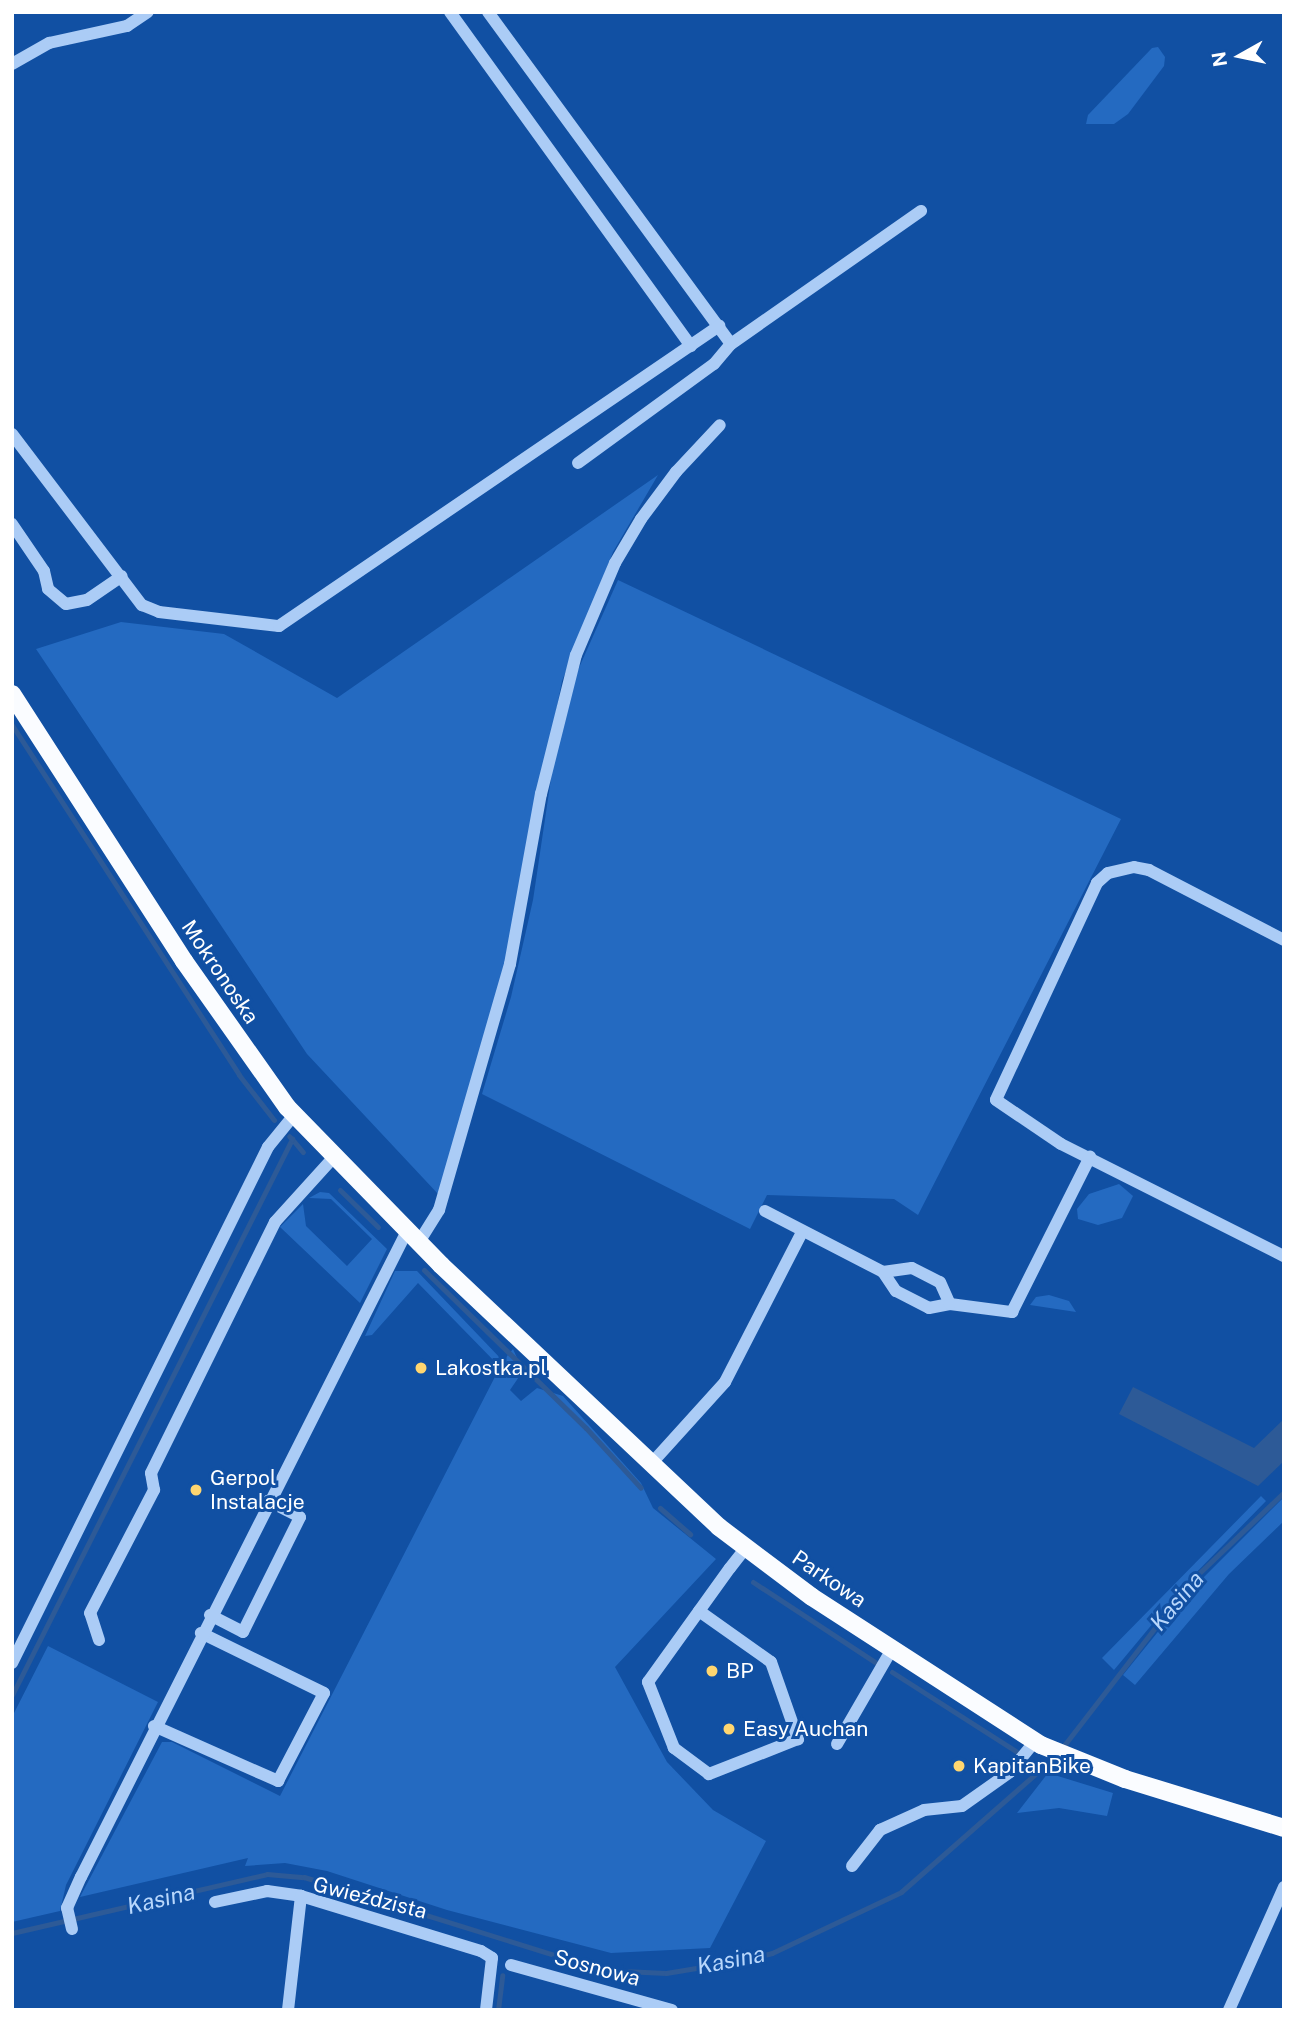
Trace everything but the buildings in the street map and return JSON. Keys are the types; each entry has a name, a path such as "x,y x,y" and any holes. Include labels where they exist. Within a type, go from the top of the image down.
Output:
{"main road":[{"name":"Mokronoska","path":"12,694 184,961 294,1115 333,1158 417,1241"},
{"name":"Parkowa","path":"417,1241 650,1465 745,1549 892,1649 1060,1755 1284,1828"}],"street":[{"path":"12,64 49,43 127,26 148,12"},
{"path":"450,12 691,346"},
{"path":"488,12 731,344"},
{"path":"578,463 714,364 731,344 921,211"},
{"path":"12,434 150,610 279,626 719,326"},
{"path":"72,1928 67,1908 268,1501 417,1241 439,1210 510,964 541,793 576,654 615,562 642,519 676,472 720,425"},
{"path":"12,524 44,570 48,589 66,604 88,600 122,576"},
{"path":"1284,940 1149,870 1121,869 1097,883 996,1100 1061,1144 1284,1256"},
{"path":"12,1663 268,1147 294,1115"},
{"path":"765,1211 883,1272 896,1291 929,1308 950,1304 1012,1312 1090,1157"},
{"path":"99,1640 90,1613 154,1490 151,1473 275,1222 333,1158"},
{"path":"650,1465 725,1382 802,1232"},
{"path":"883,1272 912,1268 940,1282 950,1304"},
{"path":"210,1615 243,1632 300,1517 268,1501"},
{"path":"699,1611 771,1662 798,1739 709,1774 674,1748 648,1682 699,1611 745,1549"},
{"path":"155,1726 278,1781 324,1693 201,1633"},
{"path":"836,1744 892,1649"},
{"path":"852,1866 880,1830 924,1810 962,1806 1010,1772 1038,1743"},
{"path":"1229,2010 1284,1887"},
{"path":"215,1902 267,1892 301,1896"},
{"name":"Gwieździsta","path":"288,2010 301,1896 466,1945 492,1958 486,2010"},
{"name":"Sosnowa","path":"511,1965 672,2010"}],"shaded area":[{"path":"1158,47 1165,57 1164,66 1128,114 1114,124 1086,124 1088,115 1152,48"},
{"path":"658,475 613,552 562,681 503,981 439,1195 307,1054 36,649 121,622 224,634 337,698"},
{"path":"618,580 1121,819 918,1215 894,1199 767,1195 750,1229 482,1094 511,997 533,900 552,772 574,679"},
{"path":"1119,1184 1133,1196 1122,1218 1098,1225 1078,1219 1077,1209 1089,1194"},
{"path":"320,1192 329,1193 387,1249 360,1303 280,1227 303,1204 306,1226 347,1266 372,1239 331,1199 309,1198"},
{"path":"395,1271 417,1271 503,1361 513,1349 523,1371 510,1390 521,1401 537,1388 563,1396 641,1483 653,1508 716,1559 615,1667 667,1762 713,1810 766,1841 710,1948 611,1953 447,1910 327,1871 285,1863 245,1866 248,1858 80,1897 162,1742 172,1742 280,1796 500,1367 418,1283 372,1335 365,1336"},
{"path":"1049,1295 1069,1301 1076,1312 1030,1305 1036,1297"},
{"path":"1133,1387 1254,1448 1284,1419 1284,1461 1258,1486 1119,1414"},
{"path":"1261,1496 1266,1501 1189,1580 1114,1670 1102,1658"},
{"path":"1284,1497 1284,1521 1229,1574 1135,1685 1123,1675 1195,1586"},
{"path":"48,1646 158,1702 66,1885 60,1911 12,1922 12,1717"},
{"path":"1048,1773 1113,1793 1107,1816 1059,1808 1017,1813"}],"waterway":[{"path":"12,725 239,1075 274,1120"},
{"path":"12,1695 292,1139 289,1136"},
{"path":"292,1139 303,1152"},
{"path":"340,1190 378,1227"},
{"path":"424,1270 586,1428 641,1488"},
{"name":"Kasina","path":"1062,1748 1192,1580 1284,1492"},
{"path":"660,1508 690,1534"},
{"path":"753,1582 875,1662"},
{"path":"892,1672 1017,1752"},
{"name":"Kasina","path":"12,1933 267,1874 304,1877 602,1970 666,1973 744,1960 772,1953 901,1892 1056,1756"},
{"path":"498,2010 502,1975"}],"place":[{"name":"Lakostka.pl","path":"421,1368"},
{"name":"Gerpol Instalacje","path":"196,1490"},
{"name":"BP","path":"712,1671"},
{"name":"Easy Auchan","path":"729,1729"},
{"name":"KapitanBike","path":"959,1766"}]}
